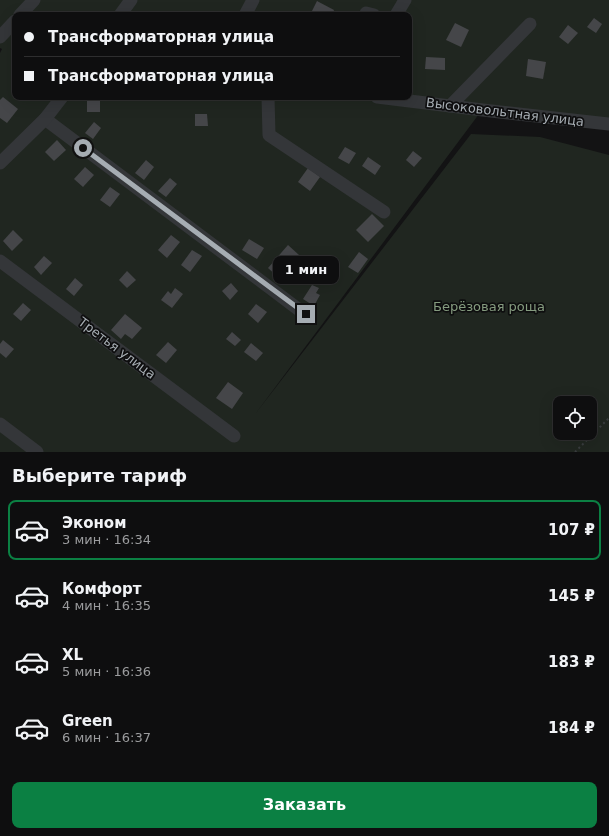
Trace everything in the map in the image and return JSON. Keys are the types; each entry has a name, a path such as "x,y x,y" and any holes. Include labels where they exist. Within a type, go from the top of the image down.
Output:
{"street":[{"path":"23,12 34,0"},
{"path":"122,12 131,0"},
{"path":"247,12 253,0"},
{"path":"398,12 405,0"},
{"path":"0,37 12,24"},
{"path":"450,106 530,24"},
{"path":"0,163 45,119 60,100"},
{"path":"268,100 269,135 384,212"},
{"name":"Высоковольтная улица","path":"401,100 609,124"},
{"path":"45,119 306,314"},
{"name":"Третья улица","path":"0,261 234,436"},
{"path":"0,424 37,452"}],"path":[{"path":"575,452 609,418"}],"green space":[{"name":"Берёзовая роща","path":"0,0 609,0 609,126 482,110 256,413 471,134 540,137 609,155 609,452 0,452 0,53 2,49 0,48"}],"building":[{"path":"317,1 334,10 333,12 312,11"},
{"path":"594,18 602,24 596,33 587,27"},
{"path":"455,23 469,30 461,47 446,40"},
{"path":"568,25 578,33 568,44 559,37"},
{"path":"426,57 445,58 445,70 425,69"},
{"path":"528,59 546,62 543,79 526,76"},
{"path":"3,97 18,109 7,123 0,118 0,100"},
{"path":"100,100 100,112 87,112 87,101"},
{"path":"195,114 207,114 208,126 195,126"},
{"path":"94,122 101,128 93,139 85,133"},
{"path":"57,140 66,150 54,161 45,152"},
{"path":"345,147 356,153 349,164 338,158"},
{"path":"413,151 422,158 414,167 406,160"},
{"path":"368,157 381,166 375,175 362,166"},
{"path":"146,160 154,167 144,180 135,173"},
{"path":"85,167 94,175 83,187 74,179"},
{"path":"308,168 320,177 310,191 298,182"},
{"path":"170,178 177,184 166,197 158,191"},
{"path":"110,187 120,194 110,207 100,200"},
{"path":"372,214 384,226 368,242 356,230"},
{"path":"13,230 23,240 12,251 3,241"},
{"path":"171,235 180,242 167,258 158,250"},
{"path":"249,239 264,248 257,259 242,250"},
{"path":"288,245 299,255 279,278 268,268"},
{"path":"192,250 202,256 190,272 181,265"},
{"path":"359,252 368,259 358,273 348,267"},
{"path":"44,256 52,263 41,275 34,267"},
{"path":"127,271 136,280 127,288 119,280"},
{"path":"75,278 83,285 74,296 66,289"},
{"path":"231,283 238,291 230,300 222,291"},
{"path":"312,285 319,288 316,293 320,295 314,306 303,299"},
{"path":"175,288 183,294 172,308 161,300 168,291 171,294"},
{"path":"23,303 31,310 21,321 13,314"},
{"path":"256,304 267,312 258,323 248,314"},
{"path":"125,314 142,328 132,339 125,334 121,339 111,330"},
{"path":"232,332 241,340 235,346 226,339"},
{"path":"3,340 14,349 6,358 0,353 0,344"},
{"path":"168,342 177,350 166,363 156,355"},
{"path":"251,343 263,353 256,361 244,352"},
{"path":"228,382 243,393 232,409 216,398"}],"route":[{"path":"83,148 306,314"}]}
